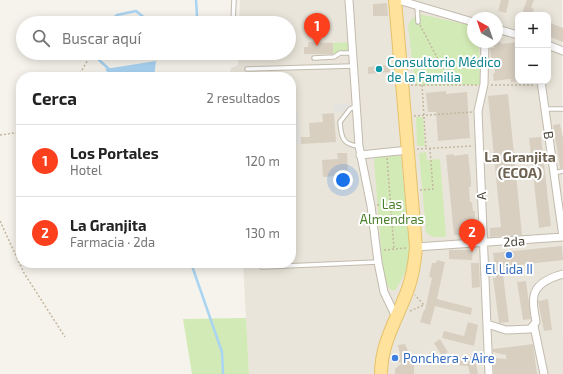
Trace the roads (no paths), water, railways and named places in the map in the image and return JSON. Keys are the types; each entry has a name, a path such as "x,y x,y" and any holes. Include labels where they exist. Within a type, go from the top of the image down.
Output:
{"main road":[{"path":"381,374 384,348 409,287 414,270 416,247 397,0"}],"street":[{"path":"349,0 358,146 371,206 376,250 384,292 396,317"},
{"path":"397,0 467,20"},
{"path":"503,31 515,34"},
{"path":"551,46 563,51"},
{"name":"A","path":"485,48 484,85 478,111 489,374"},
{"name":"B","path":"542,84 563,237"},
{"path":"360,155 409,150"},
{"name":"2da","path":"416,247 563,237"},
{"path":"544,374 534,326 536,322 534,296 539,286 553,276 563,274"},
{"path":"487,324 506,330 530,329 534,326"}],"lane":[{"path":"233,16 234,0"},
{"path":"417,5 418,22"},
{"path":"314,58 334,57 340,53 352,52"},
{"path":"247,69 353,66"},
{"path":"356,106 350,109 340,122 341,137 347,144 358,146"},
{"path":"546,109 563,109"},
{"path":"554,173 563,171"},
{"path":"296,266 378,262"}],"water":[{"path":"156,61 155,72 107,72 105,69"}],"waterway":[{"path":"196,0 196,16"},
{"path":"116,16 136,11 142,16"},
{"path":"99,60 110,70"},
{"path":"193,268 222,352 223,374"}],"place":[{"name":"Los Portales","path":"317,46"},
{"name":"Consultorio Médico de la Familia","path":"379,69"},
{"name":"La Granjita","path":"472,252"},
{"name":"El Lida II","path":"509,255"},
{"name":"Ponchera + Aire","path":"395,358"}],"district":[{"name":"La Granjita (ECOA)","path":"520,166"}],"park label":[{"name":"Las Almendras","path":"392,212"}]}
